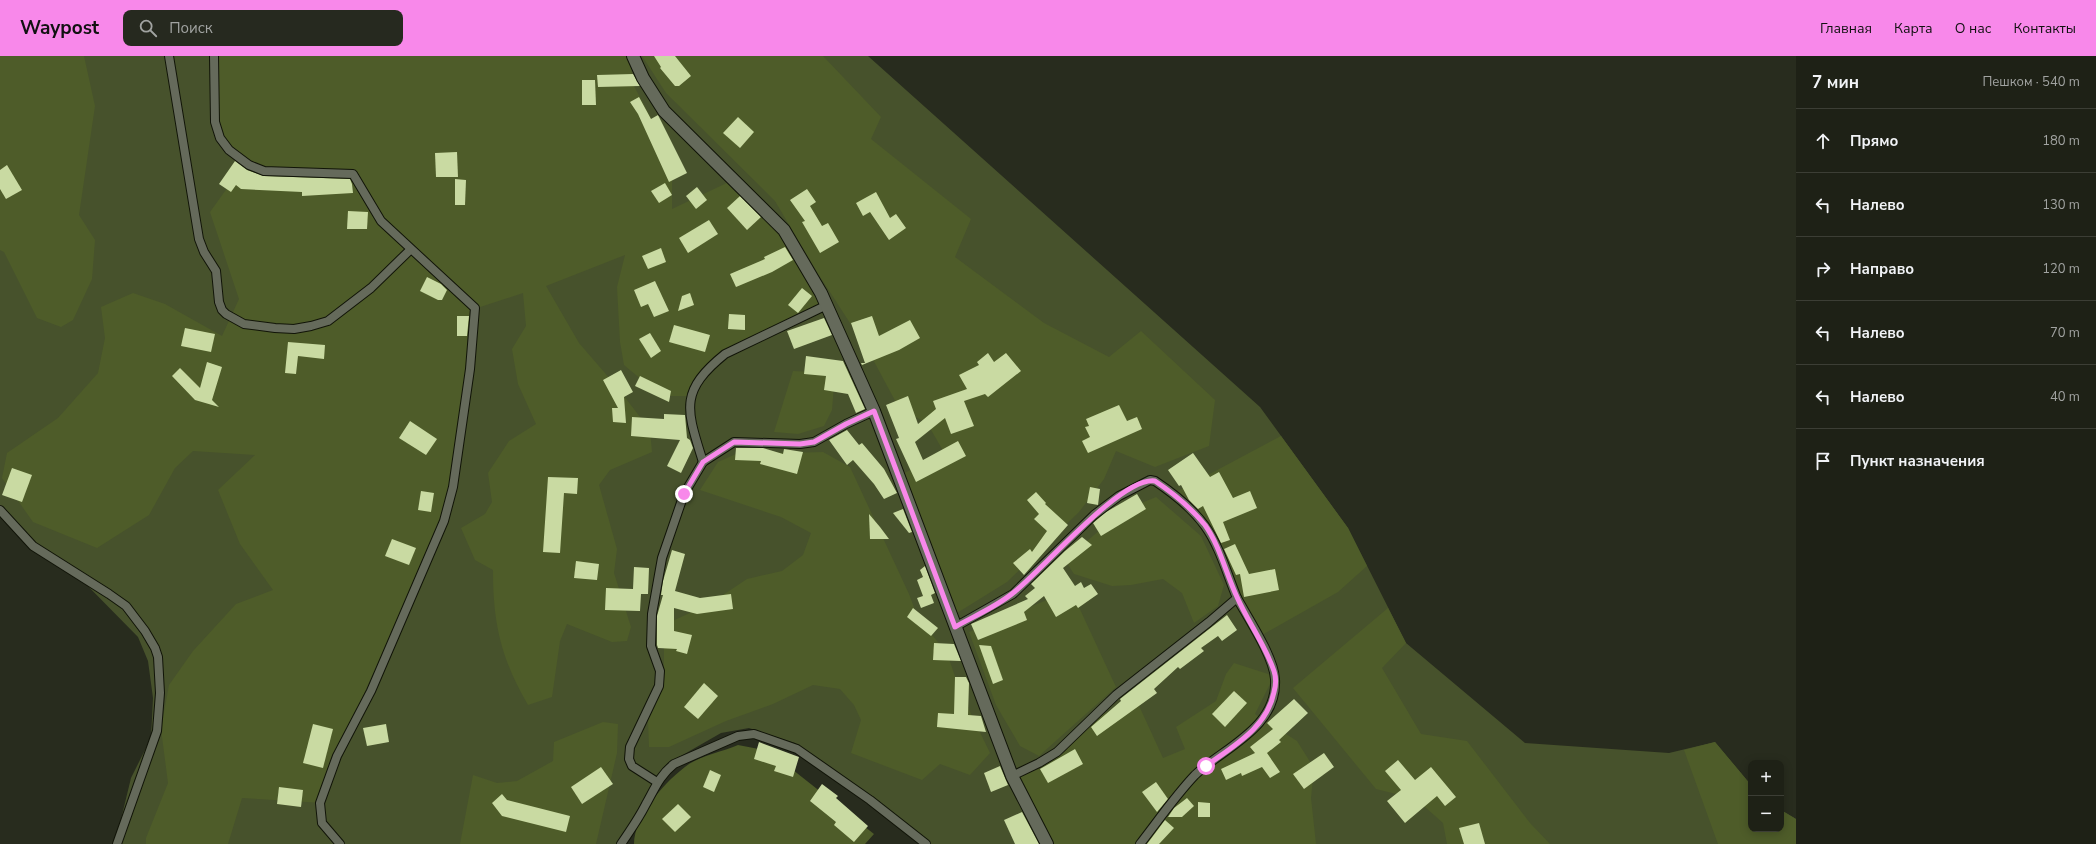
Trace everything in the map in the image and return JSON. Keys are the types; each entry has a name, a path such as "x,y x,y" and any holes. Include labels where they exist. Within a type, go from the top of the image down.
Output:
{"street":[{"path":"633,56 643,78 664,111 784,230 827,305 874,411 1012,776 1047,844"}],"lane":[{"path":"169,56 199,239 204,252 216,271 219,302 226,314 244,324 275,328 294,329 328,321 371,288 410,250"},
{"path":"214,56 215,122 218,133 229,150 249,165 264,170 352,174 381,221 410,250 474,307 470,369 453,487 444,521 371,691 337,756 320,803 322,823 340,844"},
{"path":"703,462 691,423 690,410 696,383 712,364 724,354 827,305"},
{"path":"657,782 632,766 629,754 630,747 659,686 660,671 651,646 652,614 662,558 684,494 703,462 734,442 800,444 814,442 846,424 874,411"},
{"path":"955,627 1013,594 1094,515 1120,496 1150,480 1155,481 1181,500 1205,526 1215,544 1237,598 1261,641 1273,670 1275,685 1273,696 1267,710 1249,735 1195,775 1140,844"},
{"path":"0,510 33,546 126,606 145,631 155,648 158,657 160,693 157,731 117,844"},
{"path":"1012,776 1039,763 1057,752 1116,696 1197,632 1237,598"},
{"path":"621,844 646,804 657,782 667,769 674,764 738,736 754,734 797,749 870,800 926,844"}],"green space":[{"path":"0,56 868,56 1260,407 1348,528 1406,643 1525,743 1669,753 1715,742 1748,781 1748,832 1784,832 1784,812 1796,819 1796,844 923,844 795,743 749,728 721,733 667,764 641,804 619,844 115,844 131,778 151,738 153,698 148,661 138,637 79,577 46,554 0,505"},
{"path":"0,56 84,56 95,106 79,215 95,240 92,279 73,320 61,327 37,318 4,252 0,250"},
{"path":"210,56 626,56 631,68 634,86 672,157 672,209 733,180 777,225 824,302 725,355 689,396 661,396 624,365 620,342 617,287 625,255 546,286 579,343 617,387 650,430 652,452 610,470 599,485 617,549 614,573 631,627 627,641 612,642 567,624 560,641 552,697 528,705 511,672 500,640 493,589 493,570 475,560 461,528 485,514 492,502 488,473 509,441 536,424 518,384 512,349 526,326 523,293 471,310 469,367 455,443 449,497 424,570 399,630 372,676 331,766 323,803 242,798 228,844 146,844 146,838 168,783 161,729 169,685 193,651 236,604 273,590 240,544 218,490 255,455 193,451 175,468 149,515 97,548 33,522 2,478 7,453 58,418 98,373 105,338 101,307 133,293 165,304 222,336 239,299 210,212 246,162 225,147 211,123"},
{"path":"642,56 823,56 881,117 871,139 971,219 955,257 1044,323 1109,357 1141,331 1215,400 1209,446 1155,467 1116,451 1104,479 1079,512 1007,582 957,613 902,474 945,454 927,423 899,408 870,354 817,272 775,201 666,93"},
{"path":"793,371 835,373 832,410 824,426 798,434 774,432"},
{"path":"1281,436 1348,528 1367,566 1338,592 1262,635 1236,593 1224,557 1176,492"},
{"path":"745,450 787,453 823,452 850,467 909,594 918,618 947,653 960,691 990,753 970,775 940,764 922,780 851,753 861,720 854,705 840,689 813,685 773,704 726,721 669,747 649,747 648,721 664,685 664,625 711,603 747,579 782,571 803,555 811,533 781,517 700,490 718,462"},
{"path":"1156,497 1201,536 1224,585 1218,606 1194,623 1182,593 1163,579 1131,585 1112,586 1074,574 1065,560 1122,511"},
{"path":"1071,590 1116,687 1039,756 1020,746 996,705 969,632"},
{"path":"1388,608 1406,643 1382,668 1421,734 1467,741 1530,823 1550,844 1447,844 1443,823 1416,799 1376,789 1293,688"},
{"path":"1234,663 1274,676 1255,714 1297,741 1314,768 1311,798 1316,844 1050,844 1016,776 1045,757 1078,728 1135,697 1163,758 1185,749 1176,727 1216,701 1226,674"},
{"path":"603,722 618,724 617,753 596,844 460,844 473,775 497,783 517,781 553,761 554,742"},
{"path":"1715,742 1748,781 1748,832 1784,832 1784,812 1796,819 1796,844 1718,844 1684,750"},
{"path":"738,745 769,751 874,834 865,844 634,844 635,833 645,811 661,789 671,779 694,761"}],"building":[{"path":"654,56 675,56 691,76 679,86 675,86 660,68 661,67"},
{"path":"633,74 640,86 598,87 597,75"},
{"path":"582,80 595,80 596,105 582,105"},
{"path":"639,97 651,119 658,115 687,173 669,182 638,114 630,102"},
{"path":"738,117 754,132 740,148 723,133"},
{"path":"457,152 458,177 436,177 435,153"},
{"path":"235,161 247,170 264,176 350,179 353,193 302,196 302,192 241,189 236,185 231,192 219,184"},
{"path":"7,165 22,190 6,199 0,189 0,170"},
{"path":"455,179 466,180 465,205 455,205"},
{"path":"665,183 672,195 659,203 651,191"},
{"path":"697,187 707,200 696,209 686,196"},
{"path":"807,189 816,202 810,206 822,226 828,223 839,242 820,253 802,222 805,221 790,200"},
{"path":"876,192 890,218 896,214 906,228 889,240 870,212 863,216 856,203"},
{"path":"740,196 761,217 747,230 727,208"},
{"path":"348,211 368,212 367,229 347,229"},
{"path":"709,220 718,234 688,253 679,238"},
{"path":"785,247 793,260 772,272 736,287 730,274 765,259 764,257"},
{"path":"661,248 666,262 648,269 642,256"},
{"path":"427,277 441,284 447,290 442,300 438,300 420,291"},
{"path":"655,281 669,311 654,317 648,304 641,307 634,290"},
{"path":"802,288 812,296 798,313 788,305"},
{"path":"690,293 694,305 678,311 682,296"},
{"path":"729,314 745,315 745,330 728,329"},
{"path":"457,316 469,316 467,336 457,336"},
{"path":"872,316 879,336 910,320 920,338 899,350 862,365 861,363 865,363 851,323"},
{"path":"824,318 832,335 794,349 787,331"},
{"path":"674,325 710,335 705,352 669,342"},
{"path":"185,328 215,334 211,352 181,346"},
{"path":"650,333 661,351 651,358 639,339"},
{"path":"288,342 325,345 324,359 298,356 296,374 285,373"},
{"path":"988,353 994,362 1006,353 1021,371 988,397 985,394 964,401 974,426 951,434 945,418 915,442 923,460 958,441 966,456 916,482 896,439 899,438 886,405 908,396 918,424 936,409 933,401 967,389 959,375 979,365 977,362"},
{"path":"806,356 843,361 865,409 856,413 848,394 824,390 826,376 804,374"},
{"path":"207,362 222,367 212,400 219,407 195,400 172,376 180,368 200,388"},
{"path":"621,370 633,392 624,397 626,423 613,422 612,408 618,408 603,380"},
{"path":"640,376 671,391 669,402 635,386"},
{"path":"1119,405 1127,421 1137,417 1142,429 1088,453 1082,441 1090,437 1085,427 1089,426 1086,419"},
{"path":"664,414 685,415 687,438 690,440 693,448 681,473 667,466 680,440 631,436 632,417 664,419"},
{"path":"410,421 437,439 426,455 399,438"},
{"path":"847,430 859,445 862,443 884,469 897,493 884,499 874,484 853,460 847,465 829,440"},
{"path":"736,448 763,448 783,454 784,449 803,452 797,474 760,464 761,461 735,460"},
{"path":"1193,453 1210,477 1219,472 1233,498 1250,491 1257,508 1223,522 1230,540 1221,543 1203,506 1198,509 1189,500 1181,485 1179,486 1168,470"},
{"path":"12,468 32,475 22,502 2,495"},
{"path":"548,477 578,478 577,494 564,493 560,553 543,552"},
{"path":"1090,487 1100,489 1098,505 1087,503"},
{"path":"421,491 434,493 431,512 418,510"},
{"path":"1036,492 1046,503 1045,504 1068,525 1024,575 1013,563 1030,549 1032,552 1047,531 1034,519 1039,514 1027,500"},
{"path":"1137,494 1146,509 1101,536 1093,523 1106,512"},
{"path":"903,509 912,532 909,533 893,513"},
{"path":"869,514 880,527 889,539 870,539"},
{"path":"1082,537 1092,545 1063,568 1075,586 1081,582 1084,588 1091,584 1098,594 1078,608 1076,605 1056,617 1044,596 1024,612 1027,620 978,640 971,624 1028,599 1025,596 1035,588 1031,584 1065,551"},
{"path":"392,539 416,548 409,565 385,556"},
{"path":"1235,544 1249,574 1275,569 1279,590 1244,597 1240,574 1236,575 1224,549"},
{"path":"672,550 685,554 675,591 700,598 731,594 733,609 697,614 674,608 674,631 692,635 687,654 676,651 677,649 658,648 657,645 657,616 663,595 661,595 663,581"},
{"path":"576,561 599,564 597,580 574,578"},
{"path":"925,566 935,593 931,595 934,603 921,608 917,598 923,596 917,580 923,577 920,570"},
{"path":"634,567 649,568 648,594 641,594 640,611 605,610 606,588 633,589"},
{"path":"913,608 938,628 931,636 907,617"},
{"path":"1227,615 1237,630 1222,641 1218,636 1201,648 1204,651 1180,669 1178,667 1154,689 1157,693 1097,736 1091,727 1121,701 1120,699"},
{"path":"934,643 954,644 961,661 933,660"},
{"path":"979,645 991,646 1003,680 993,684"},
{"path":"955,677 966,677 969,683 968,715 981,716 986,732 937,727 938,713 954,714"},
{"path":"704,683 718,696 698,719 684,707"},
{"path":"1234,691 1247,703 1225,727 1212,714"},
{"path":"1294,699 1308,713 1279,740 1281,742 1267,753 1280,772 1270,778 1262,767 1242,776 1241,773 1226,780 1221,769 1255,753 1250,747 1273,729 1267,723"},
{"path":"313,724 333,729 323,768 303,763"},
{"path":"386,724 389,742 367,746 363,728"},
{"path":"759,742 799,757 793,777 774,771 776,766 754,759"},
{"path":"1075,749 1083,764 1048,783 1040,769"},
{"path":"1324,753 1334,767 1304,789 1293,774"},
{"path":"1398,760 1415,780 1431,767 1456,797 1445,806 1437,796 1405,823 1387,801 1401,790 1385,771"},
{"path":"1000,766 1008,785 991,792 984,773"},
{"path":"601,767 613,784 582,804 571,787"},
{"path":"710,770 721,775 714,792 703,787"},
{"path":"1156,782 1168,799 1157,812 1142,792"},
{"path":"822,784 838,796 836,798 868,826 854,842 834,825 836,822 810,801"},
{"path":"279,787 303,790 301,807 277,804"},
{"path":"502,794 507,800 570,816 566,832 502,816 492,803"},
{"path":"1187,798 1194,806 1182,817 1168,817 1174,808"},
{"path":"1198,802 1210,803 1210,817 1198,817"},
{"path":"678,804 691,817 675,832 662,819"},
{"path":"1022,812 1039,844 1015,844 1004,820"},
{"path":"1165,820 1174,828 1159,844 1147,844"},
{"path":"1479,823 1485,844 1464,844 1459,828"}],"route":[{"path":"684,494 703,462 734,442 806,444 814,442 846,424 874,411 955,627 1013,594 1094,515 1120,496 1145,481 1155,481 1181,500 1195,514 1211,535 1237,598 1261,641 1275,674 1275,691 1267,710 1255,728 1249,735 1206,766"}]}
